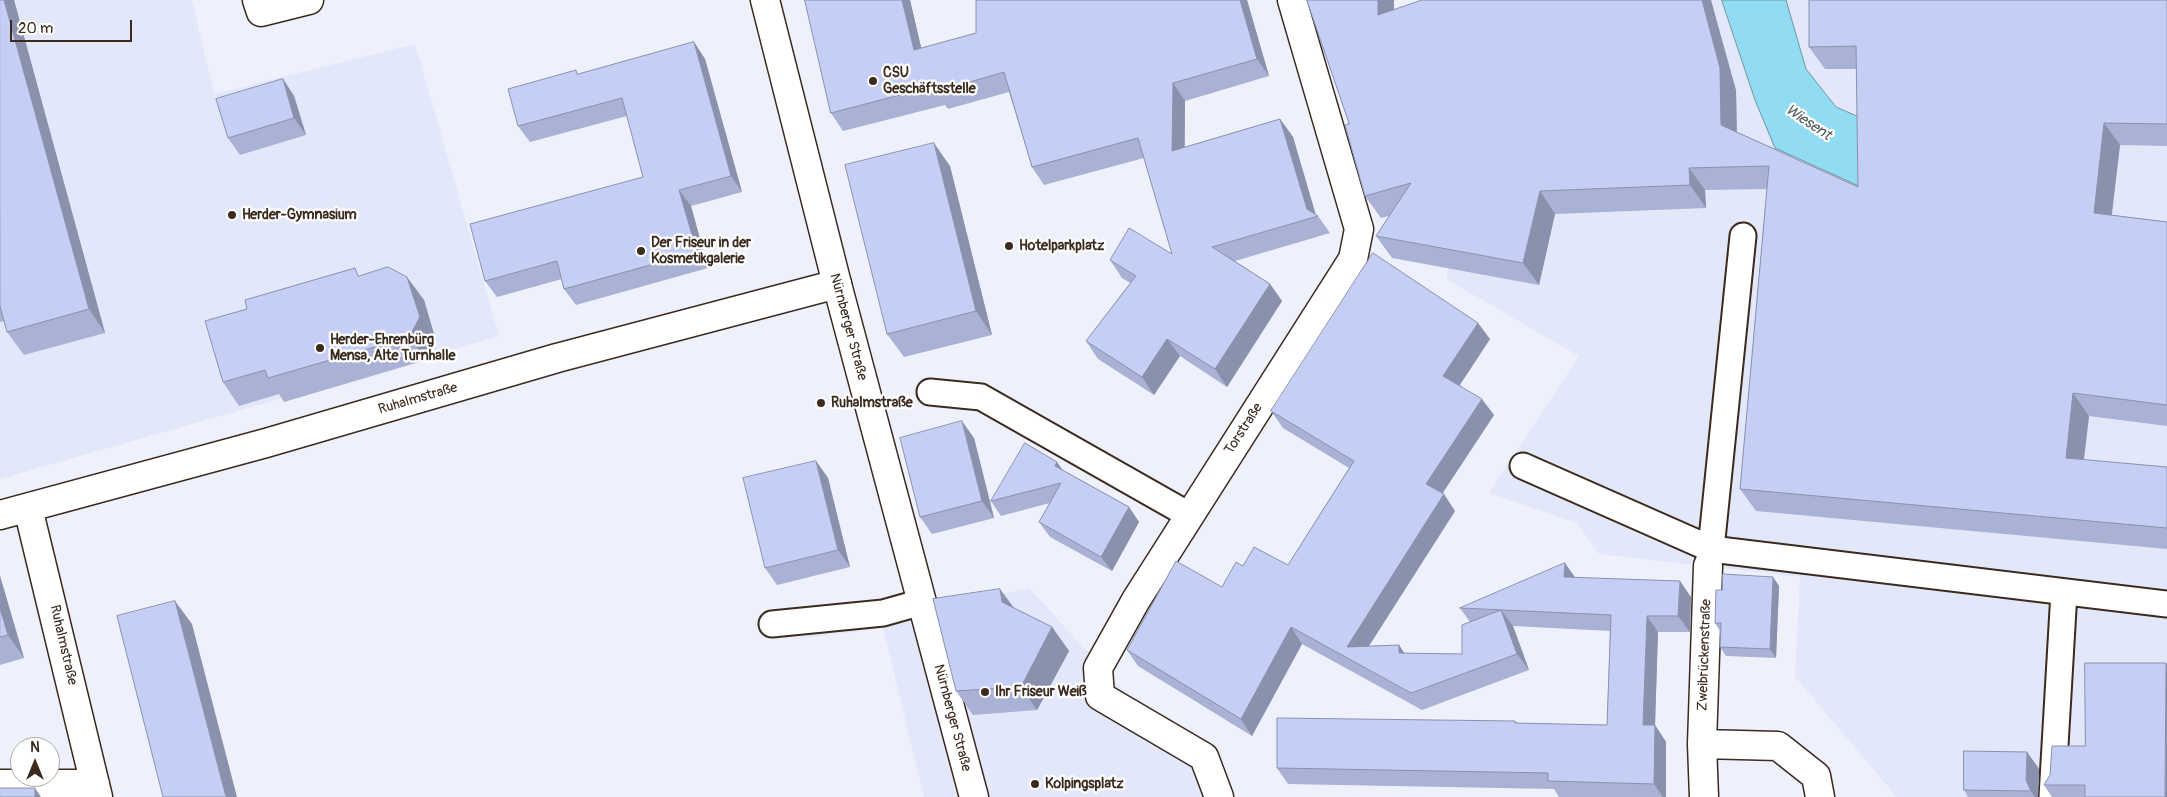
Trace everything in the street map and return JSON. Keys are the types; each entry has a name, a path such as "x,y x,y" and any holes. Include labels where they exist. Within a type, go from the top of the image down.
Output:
{"street":[{"path":"257,0 261,12 309,0"},
{"name":"Nürnberger Straße","path":"765,0 837,284 974,797"},
{"name":"Torstraße","path":"1219,797 1204,757 1100,696 1098,668 1136,600 1353,259 1359,229 1292,0"},
{"name":"Ruhalmstraße","path":"0,516 266,443 558,358 837,284"},
{"name":"Ruhalmstraße","path":"0,784 96,790 28,508"},
{"name":"Zweibrückenstraße","path":"1704,797 1702,744 1709,558"},
{"path":"1702,744 1778,746 1816,776 1820,797"}],"lane":[{"path":"1709,558 1743,236"},
{"path":"930,392 981,397 1189,515"},
{"path":"1523,466 1709,558 2064,592 2167,604"},
{"path":"2052,797 2064,592"},
{"path":"772,624 883,613 922,602"}],"shaded area":[{"name":"Herder-Gymnasium","path":"0,0 192,0 214,94 415,44 499,336 0,479"},
{"path":"1576,0 1722,0 1755,100 1866,120 1836,107 1806,69 1786,0 2167,0 2167,797 1897,797 1795,677 1800,577 1599,554 1577,523 1489,493 1579,356 1446,279 1482,118"},
{"path":"1029,588 1220,797 924,797 883,628 787,640"}],"water":[{"name":"Wiesent","path":"1722,0 1786,0 1806,69 1836,107 1866,120 1872,192 1775,148 1755,100"}],"building":[{"path":"0,0 4,0 89,309 7,332 0,306"},
{"path":"805,0 902,0 914,50 976,33 976,0 1240,0 1257,59 1173,83 1172,151 1280,119 1307,209 1318,216 1212,247 1270,284 1215,369 1167,339 1142,377 1086,341 1136,276 1110,260 1129,228 1172,254 1138,138 1032,167 1004,72 936,92 934,86 831,113"},
{"path":"1307,0 1378,0 1378,15 1422,0 1702,0 1720,68 1721,125 1858,187 1856,46 1809,47 1809,0 2167,0 2167,124 2104,123 2094,213 2167,222 2167,405 2073,393 2066,458 2167,467 2167,528 1740,489 1769,166 1689,168 1690,185 1540,191 1523,263 1376,236 1411,183 1365,196 1345,125 1349,124"},
{"path":"694,42 731,176 679,190 697,252 564,289 557,261 485,281 470,224 643,177 622,98 518,126 508,89 576,70 577,74"},
{"path":"283,79 294,118 228,138 216,99"},
{"path":"934,143 976,311 887,334 845,165"},
{"path":"1373,253 1478,323 1443,376 1482,399 1426,484 1444,494 1347,647 1399,645 1399,653 1462,654 1462,625 1501,610 1517,654 1411,693 1291,627 1241,719 1127,650 1176,561 1222,587 1236,562 1243,566 1254,547 1288,565 1354,461 1271,411"},
{"path":"388,267 407,277 420,317 409,337 268,378 265,370 223,382 205,321 247,309 245,300 355,268 358,276"},
{"path":"962,421 982,501 920,517 900,438"},
{"path":"1025,443 1057,462 1055,466 1129,507 1101,557 1039,522 1061,483 991,501"},
{"path":"816,461 838,550 765,568 743,478"},
{"path":"1565,563 1564,577 1680,581 1678,616 1647,616 1643,725 1655,725 1654,784 1548,781 1548,773 1277,768 1277,718 1515,721 1515,723 1607,725 1611,615 1460,608"},
{"path":"1723,574 1773,577 1770,649 1720,647 1721,623 1715,623 1716,590 1722,590"},
{"path":"1000,589 1002,602 1052,627 1021,687 956,691 933,599"},
{"path":"175,601 226,797 163,797 117,616"},
{"path":"0,608 8,635 0,637"},
{"path":"2085,663 2166,663 2165,797 2085,797 2085,785 2044,785 2050,775 2052,746 2085,746"},
{"path":"1964,751 2027,752 2026,780 2031,791 1964,790"},
{"path":"0,788 35,788 35,797 0,797"}],"place":[{"name":"CSU Geschäftsstelle","path":"873,81"},
{"name":"Herder-Gymnasium","path":"232,215"},
{"name":"Hotelparkplatz","path":"1009,246"},
{"name":"Der Friseur in der Kosmetikgalerie","path":"641,251"},
{"name":"Herder-Ehrenbürg Mensa, Alte Turnhalle","path":"320,348"},
{"name":"Ruhalmstraße","path":"821,403"},
{"name":"Ihr Friseur Weiß","path":"985,692"},
{"name":"Kolpingsplatz","path":"1035,784"}]}
